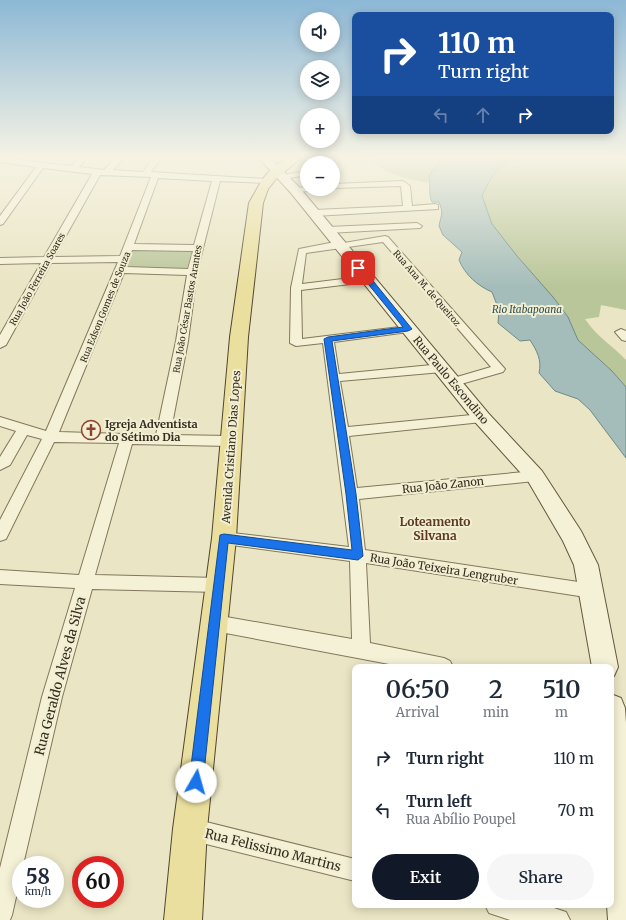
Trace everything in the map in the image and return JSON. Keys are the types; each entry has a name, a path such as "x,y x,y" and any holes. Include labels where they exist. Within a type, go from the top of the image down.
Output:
{"main road":[{"name":"Avenida Cristiano Dias Lopes","path":"183,920 190,829 224,538 230,441 239,337 257,200"},
{"name":"Rua Paulo Escondino","path":"307,200 314,213 408,329 454,382 482,418 535,476 573,537 586,565 604,664"},
{"path":"614,753 625,920"}],"street":[{"path":"0,222 15,200"},
{"name":"Rua João Ferreira Soares","path":"0,345 46,260 84,200"},
{"name":"Rua Edson Gomes de Souza","path":"0,535 50,437 125,259 143,200"},
{"name":"Rua João César Bastos Arantes","path":"162,440 180,348 192,272 211,200"},
{"path":"407,200 408,208"},
{"path":"314,213 435,207"},
{"path":"328,230 417,226"},
{"name":"Rua Ana M. de Queiroz","path":"340,245 385,239 499,369 454,382"},
{"path":"340,245 302,251 296,288 296,343 408,329"},
{"path":"129,247 198,248"},
{"path":"0,261 125,259"},
{"path":"120,270 192,272"},
{"path":"296,288 367,279"},
{"path":"626,333 621,332 626,338"},
{"path":"328,339 335,378 358,556 361,649"},
{"path":"335,378 442,368"},
{"path":"342,432 482,418"},
{"path":"0,421 50,437 230,441"},
{"path":"0,465 5,461 24,429"},
{"name":"Rua Geraldo Alves da Silva","path":"0,915 52,697 127,438"},
{"name":"Rua João Zanon","path":"351,494 535,476"},
{"name":"Rua João Teixeira Lengruber","path":"224,538 358,556 592,591"},
{"path":"0,577 85,582 218,585"},
{"path":"215,623 361,649 430,664"},
{"name":"Rua Felissimo Martins","path":"190,829 352,869"},
{"path":"509,908 558,920"}],"green space":[{"path":"483,200 626,200 626,310 601,305 599,317 585,319 594,331 626,360 626,387 612,371 578,340 568,317 492,224"},
{"path":"133,249 193,249 187,268 125,268"}],"water":[{"name":"Rio Itabapoana","path":"431,200 483,200 492,224 568,317 578,340 612,371 626,387 626,458 590,410 578,399 555,391 539,373 540,364 538,356 530,340 520,341 498,323 499,310 492,292 482,287 468,275 459,260 462,252 443,235 439,226 442,214 441,206 439,202 432,202"}],"place":[{"name":"Igreja Adventista do Sétimo Dia","path":"91,430"}],"district":[{"name":"Loteamento Silvana","path":"435,528"}],"route":[{"path":"196,782 224,538 358,556 335,378 328,339 408,329 358,268"}]}
